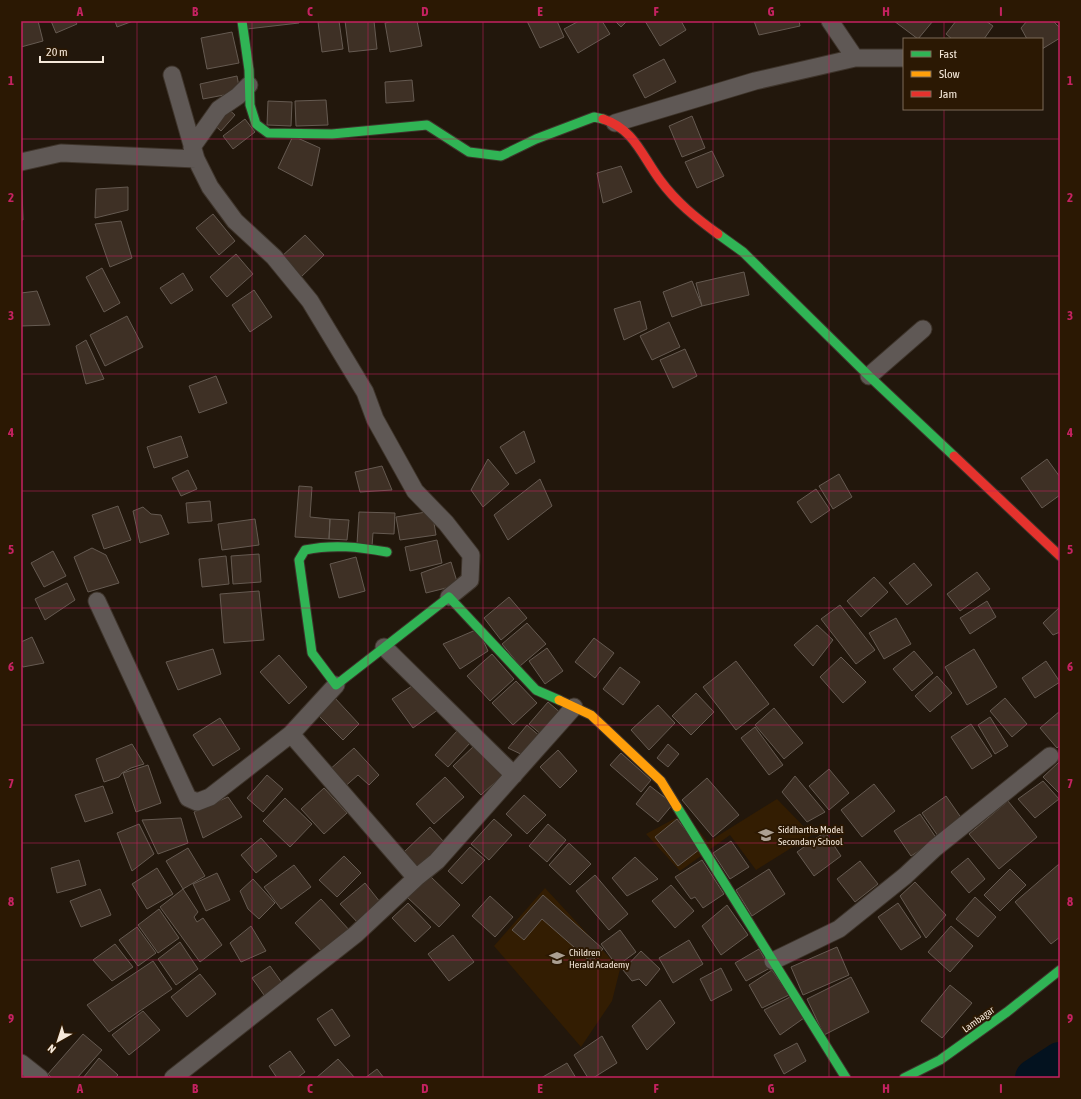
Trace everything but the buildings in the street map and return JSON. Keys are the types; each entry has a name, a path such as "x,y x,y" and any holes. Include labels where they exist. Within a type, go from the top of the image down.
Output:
{"street":[{"path":"242,21 249,70 250,105 256,124 268,133 332,134 427,125 469,152 501,156 536,139 594,116 615,123 638,144 660,180 690,214 743,252 870,376 1060,556"},
{"path":"830,21 855,58"},
{"path":"615,123 755,81 855,58 903,58"},
{"path":"97,600 188,798 197,802 210,797 291,734 336,684 433,608 449,598 470,580 471,555 446,523 415,491 375,419 365,392 310,301 274,257 235,221 210,187 194,153 172,75"},
{"path":"194,153 219,109 238,96 249,85"},
{"path":"21,162 61,153 194,153"},
{"path":"870,376 923,329"},
{"path":"336,684 312,653 299,560 305,550 318,547 349,546 388,552"},
{"path":"449,598 536,690 591,715 661,781 710,862 846,1078"},
{"path":"384,647 514,774"},
{"path":"173,1078 356,934 416,878 437,861 574,707"},
{"path":"291,734 416,878"},
{"path":"773,961 839,929 1050,756"},
{"name":"Lambagar","path":"904,1078 940,1060 1007,1012 1060,970"},
{"path":"21,1063 40,1078"}],"shaded area":[{"name":"Siddhartha Model Secondary School","path":"777,799 812,835 756,870 730,835 680,871 646,834 685,813 708,842"},
{"name":"Children Herald Academy","path":"545,888 620,969 612,1001 581,1047 494,946"}],"waterway":[{"path":"1034,1078 1060,1061"}],"traffic: fast":[{"path":"242,21 249,70 250,105 256,124 268,133 332,134 427,125 469,152 501,156 536,139 594,117 603,119"},
{"path":"718,234 743,252 869,376 954,456"},
{"path":"387,552 356,548 326,547 305,550 299,560 312,653 336,685 449,597 536,690 559,700"},
{"path":"677,807 846,1078"},
{"path":"904,1078 940,1060 1007,1012 1060,970"}],"traffic: slow":[{"path":"559,700 591,715 661,781 677,807"}],"traffic: jam":[{"path":"603,119 622,129 630,136 660,180 680,203 694,216 718,234"},
{"path":"954,456 1060,556"}],"place":[{"name":"Siddhartha Model Secondary School","path":"766,835"},
{"name":"Children Herald Academy","path":"557,958"}]}
